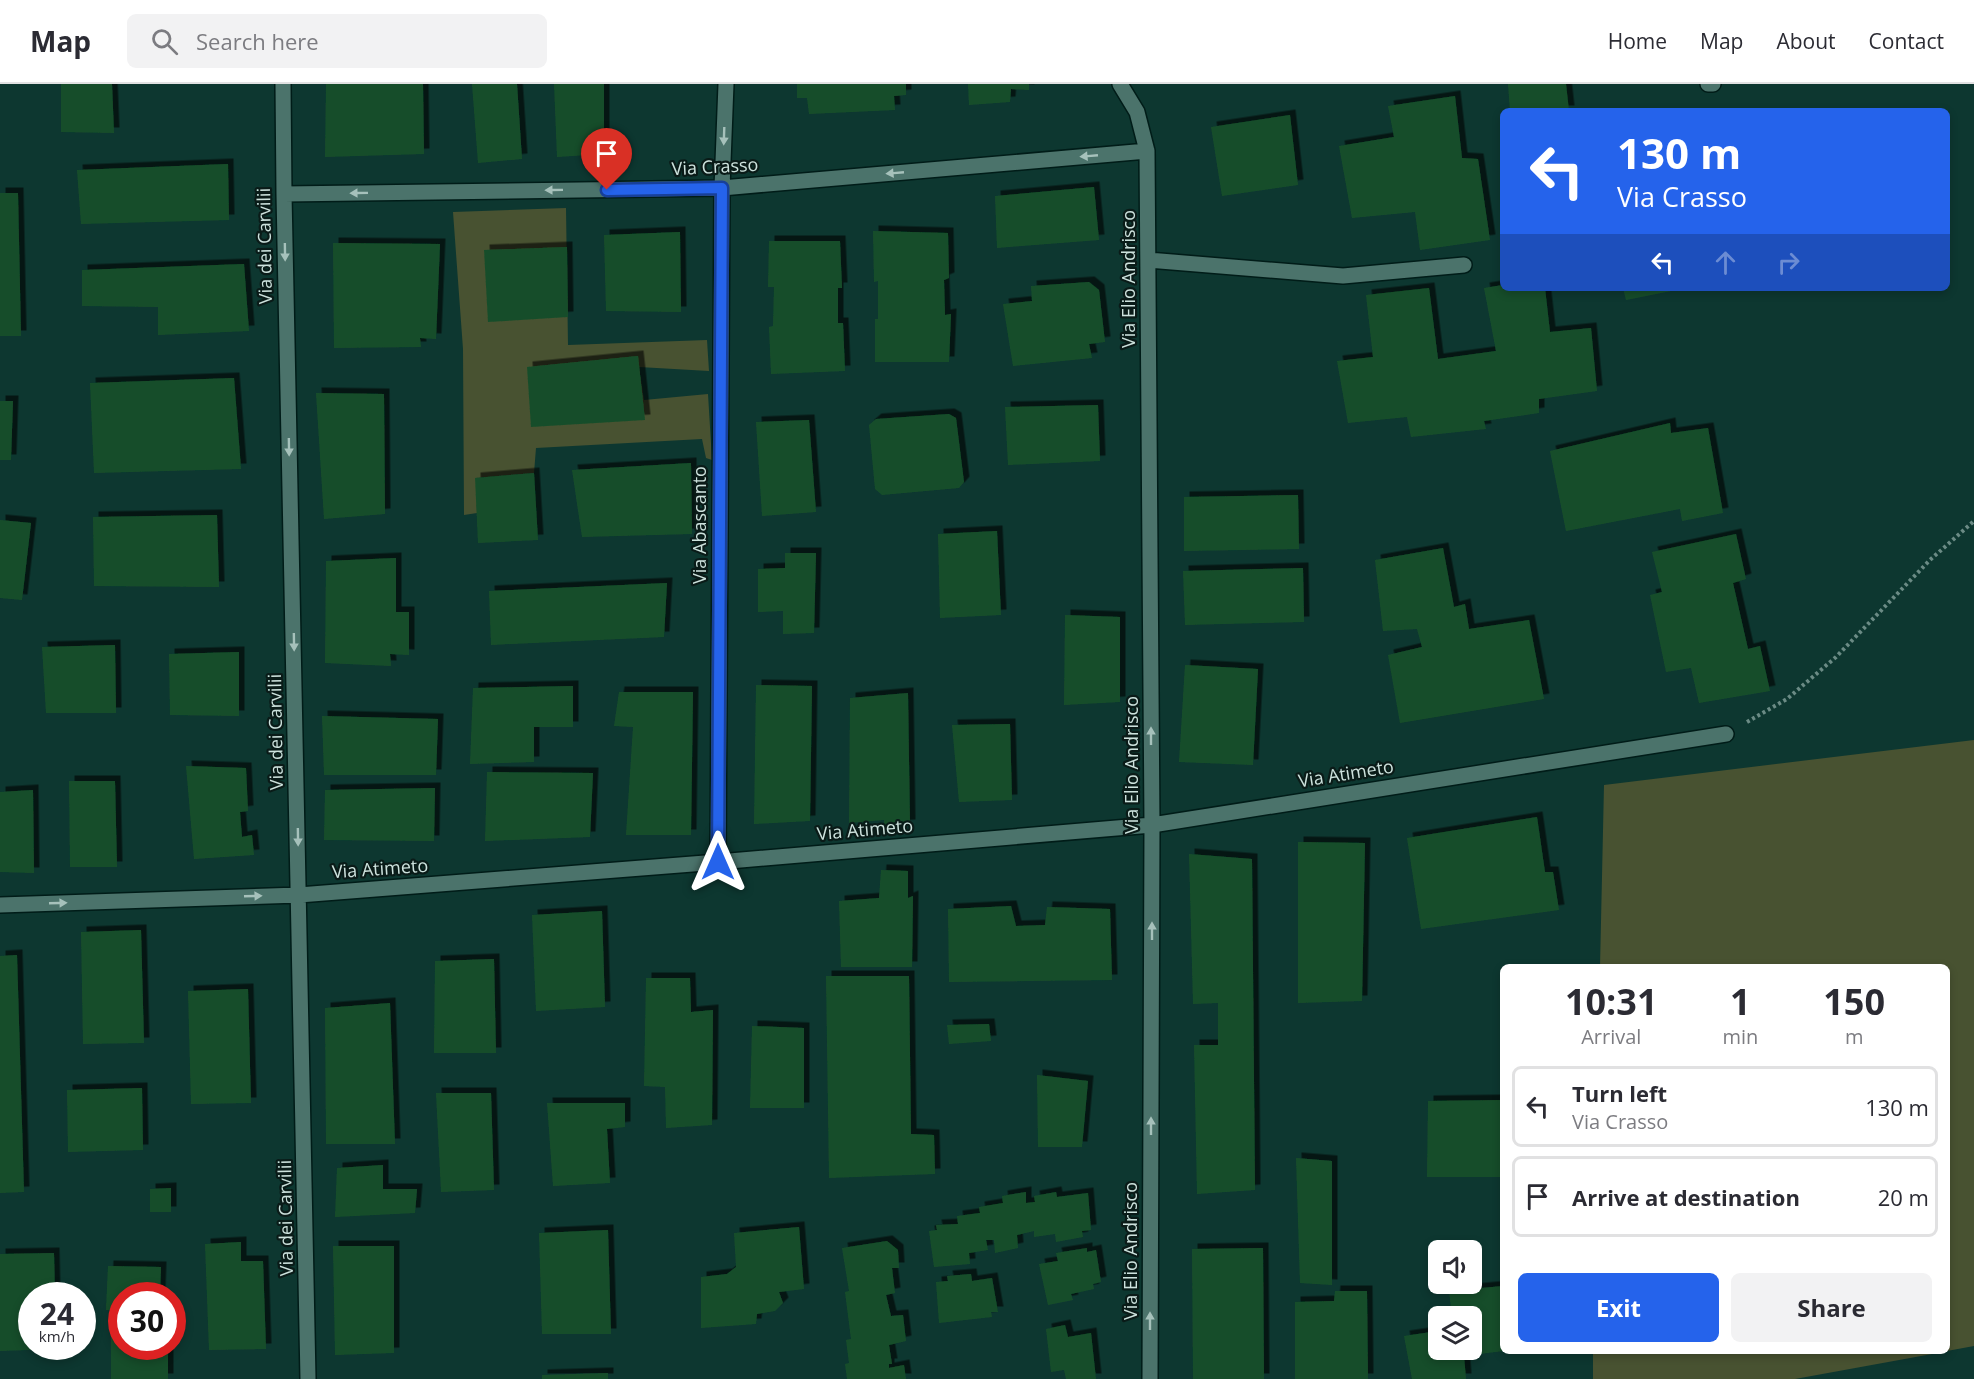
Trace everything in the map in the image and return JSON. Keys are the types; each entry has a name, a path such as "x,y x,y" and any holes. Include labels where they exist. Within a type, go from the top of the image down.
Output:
{"street":[{"name":"Via dei Carvilii","path":"283,84 308,1379"},
{"name":"Via Abascanto","path":"718,862 722,188 726,84"},
{"name":"Via Elio Andrisco","path":"1120,84 1137,112 1148,151 1152,825 1150,1379"},
{"path":"1708,84 1713,84"},
{"name":"Via Crasso","path":"284,194 722,188 1148,151"},
{"path":"1148,260 1342,276 1464,266"},
{"name":"Via Atimeto","path":"0,905 299,895 1152,825 1726,734"}],"path":[{"path":"1726,734 1787,699 1836,657 1930,560 1974,520"}],"green space":[{"path":"566,208 568,345 707,340 709,371 639,367 644,400 708,394 712,460 706,458 702,439 536,448 534,473 476,478 477,513 464,515 463,349 453,212"},
{"path":"1974,740 1974,1346 1950,1350 1950,964 1600,964 1604,785"},
{"path":"1593,1354 1932,1354 1795,1379 1593,1379"}],"building":[{"path":"61,84 112,84 114,133 61,132"},
{"path":"326,84 423,84 424,154 325,157"},
{"path":"472,84 517,84 522,159 478,163"},
{"path":"554,84 604,84 604,154 557,157"},
{"path":"797,84 906,84 906,95 894,96 895,110 809,114 807,98 797,98"},
{"path":"968,84 1029,84 1029,90 1011,89 1010,102 969,105"},
{"path":"1508,84 1566,84 1569,108 1510,108"},
{"path":"1455,96 1462,158 1478,159 1490,240 1420,250 1415,212 1352,218 1339,146 1394,137 1388,106"},
{"path":"1290,115 1298,185 1222,196 1211,127"},
{"path":"228,164 229,220 81,224 77,170"},
{"path":"1094,187 1099,240 997,248 995,196"},
{"path":"0,193 18,193 21,336 0,336"},
{"path":"873,231 948,233 949,278 944,280 945,315 951,314 949,362 875,362 878,281 874,282"},
{"path":"680,232 681,312 606,311 604,235"},
{"path":"769,241 840,241 842,288 838,288 838,323 843,323 845,371 771,374 769,327 773,326 774,287 768,287"},
{"path":"333,243 440,244 436,339 420,338 421,347 334,348"},
{"path":"567,247 568,317 488,322 484,250"},
{"path":"244,264 249,331 158,335 158,307 82,306 82,270"},
{"path":"1089,282 1099,290 1105,342 1089,344 1092,358 1013,366 1003,304 1032,301 1031,286"},
{"path":"1500,285 1500,291 1545,291 1550,332 1591,328 1597,391 1539,399 1539,413 1484,421 1486,429 1411,437 1407,417 1348,423 1337,361 1373,357 1366,295 1429,288 1438,359 1496,351 1484,288"},
{"path":"1624,291 1671,291 1626,300"},
{"path":"638,356 645,420 531,427 527,367"},
{"path":"234,378 241,469 94,473 90,383"},
{"path":"316,393 384,394 385,514 324,519"},
{"path":"0,401 13,401 11,460 0,460"},
{"path":"1098,405 1100,461 1008,465 1005,407"},
{"path":"949,414 956,418 964,482 959,488 882,495 875,489 869,425 876,419"},
{"path":"809,420 816,512 762,516 756,422"},
{"path":"1670,423 1671,433 1708,428 1723,513 1682,521 1680,509 1566,531 1550,451"},
{"path":"691,463 692,534 582,537 572,470"},
{"path":"534,473 538,540 478,543 475,478"},
{"path":"1298,495 1299,549 1184,551 1184,497"},
{"path":"217,515 219,587 94,586 93,517"},
{"path":"0,520 31,523 22,600 0,598"},
{"path":"997,531 1001,615 940,618 938,534"},
{"path":"1736,534 1746,579 1733,583 1748,649 1760,646 1770,691 1699,703 1691,668 1666,672 1650,595 1662,592 1652,552"},
{"path":"1443,548 1454,607 1465,604 1469,629 1529,620 1544,699 1400,723 1388,655 1422,647 1417,629 1383,631 1375,560"},
{"path":"785,553 816,553 814,633 783,634 783,611 758,612 758,569 785,568"},
{"path":"396,558 396,612 409,612 409,655 390,654 391,666 325,663 326,561"},
{"path":"1303,568 1304,622 1185,625 1183,571"},
{"path":"667,583 664,637 491,645 489,591"},
{"path":"1065,615 1120,617 1120,702 1064,705"},
{"path":"115,645 116,713 46,713 42,647"},
{"path":"239,652 239,716 170,715 169,654"},
{"path":"1185,665 1258,669 1253,765 1179,762"},
{"path":"756,685 812,686 810,821 754,824"},
{"path":"573,686 573,727 534,727 534,762 470,764 473,688"},
{"path":"619,692 693,692 691,835 626,835 633,727 614,726"},
{"path":"908,693 910,825 884,827 884,820 849,823 850,698"},
{"path":"322,716 438,719 436,775 324,775"},
{"path":"1010,724 1012,800 959,802 952,725"},
{"path":"186,766 246,768 248,811 240,812 242,837 252,835 254,855 194,859"},
{"path":"487,772 593,773 590,837 485,841"},
{"path":"69,781 115,781 117,867 70,867"},
{"path":"435,788 434,841 324,840 325,790"},
{"path":"33,790 34,873 0,872 0,792"},
{"path":"1537,817 1545,872 1553,872 1559,910 1421,929 1407,838"},
{"path":"1298,842 1365,843 1362,1001 1298,1003"},
{"path":"1189,854 1252,859 1255,1190 1197,1194 1194,1045 1218,1045 1218,1003 1193,1004"},
{"path":"881,870 908,871 908,898 913,896 912,967 841,967 839,901 879,898"},
{"path":"1011,906 1016,926 1045,925 1047,907 1110,909 1112,980 949,982 948,909"},
{"path":"602,911 605,1007 536,1011 532,915"},
{"path":"141,930 144,1043 83,1044 81,932"},
{"path":"17,955 24,1192 0,1193 0,956"},
{"path":"494,959 496,1053 434,1053 435,961"},
{"path":"826,976 909,976 911,1134 934,1135 935,1174 829,1178"},
{"path":"646,978 690,978 691,1012 713,1010 712,1125 666,1128 665,1087 644,1086"},
{"path":"248,989 251,1103 191,1104 188,991"},
{"path":"390,1003 395,1144 326,1144 325,1008"},
{"path":"989,1024 991,1041 949,1044 947,1025"},
{"path":"752,1026 804,1028 804,1108 750,1108"},
{"path":"1037,1075 1088,1081 1082,1147 1038,1147"},
{"path":"142,1088 143,1150 68,1152 67,1090"},
{"path":"436,1093 491,1093 494,1190 441,1192"},
{"path":"1500,1100 1500,1177 1427,1177 1428,1101"},
{"path":"547,1103 625,1103 625,1127 607,1129 610,1183 553,1186"},
{"path":"1296,1158 1332,1161 1332,1285 1300,1283"},
{"path":"383,1165 383,1189 417,1189 415,1213 335,1217 337,1168"},
{"path":"171,1188 171,1212 150,1212 150,1189"},
{"path":"1026,1192 1026,1203 1035,1202 1034,1196 1056,1192 1057,1197 1088,1193 1091,1230 1082,1231 1083,1237 1056,1242 1055,1234 1034,1237 1034,1231 1017,1235 1018,1248 995,1253 994,1240 986,1240 988,1250 969,1253 970,1264 934,1267 929,1231 937,1230 936,1225 958,1224 957,1216 980,1213 979,1207 1003,1203 1002,1196"},
{"path":"799,1227 804,1289 779,1292 783,1303 775,1311 757,1314 756,1324 701,1328 701,1277 727,1274 736,1267 734,1233"},
{"path":"608,1230 611,1334 542,1334 539,1233"},
{"path":"887,1241 898,1250 899,1268 892,1268 895,1293 886,1295 891,1316 903,1315 906,1341 889,1345 892,1364 889,1364 889,1368 904,1365 906,1379 847,1379 845,1364 849,1363 846,1340 851,1339 845,1292 849,1291 842,1248"},
{"path":"241,1242 241,1261 263,1261 266,1349 209,1350 205,1244"},
{"path":"333,1246 394,1246 394,1353 335,1355"},
{"path":"1087,1248 1087,1252 1096,1250 1101,1282 1093,1284 1094,1289 1071,1294 1073,1300 1048,1305 1039,1264 1058,1261 1056,1253"},
{"path":"1263,1248 1264,1379 1193,1379 1192,1249"},
{"path":"54,1253 55,1282 18,1282 18,1350 0,1351 0,1254"},
{"path":"108,1266 161,1267 160,1282 108,1282 108,1310 106,1310"},
{"path":"971,1274 972,1281 992,1278 998,1312 991,1312 992,1317 939,1323 936,1282 948,1281 947,1276"},
{"path":"1500,1286 1500,1351 1482,1354 1482,1306 1451,1306 1449,1294 1482,1294 1482,1288"},
{"path":"1335,1291 1367,1291 1368,1379 1295,1379 1295,1302 1334,1301"},
{"path":"1065,1325 1068,1337 1091,1333 1096,1379 1066,1379 1064,1370 1051,1372 1046,1329"},
{"path":"1428,1332 1428,1360 1464,1360 1466,1379 1412,1379 1404,1336"},
{"path":"111,1360 168,1360 168,1379 111,1379"},
{"path":"608,1373 608,1379 542,1379 542,1375"}],"route":[{"path":"607,190 722,188 718,862"}]}
